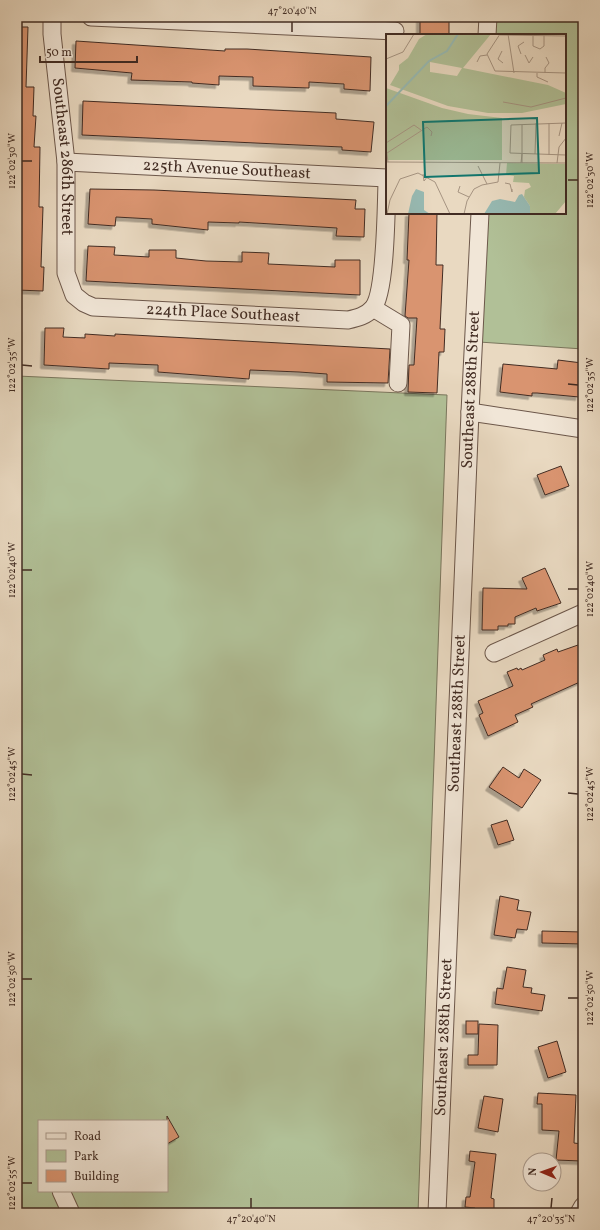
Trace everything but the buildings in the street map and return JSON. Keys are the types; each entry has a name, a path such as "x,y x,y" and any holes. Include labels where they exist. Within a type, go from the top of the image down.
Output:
{"street":[{"name":"Southeast 286th Street","path":"52,17 52,34 66,162 66,273 74,295"},
{"path":"91,17 395,28"},
{"path":"487,34 488,17"},
{"name":"225th Avenue Southeast","path":"66,162 386,178"},
{"path":"386,203 382,281 378,298 373,308 401,325 398,383"},
{"name":"Southeast 288th Street","path":"437,1213 470,412 480,214"},
{"name":"224th Place Southeast","path":"74,295 84,303 93,307 348,320 363,316 373,308"},
{"path":"470,412 583,429"},
{"path":"494,653 583,613"},
{"path":"61,1192 70,1213"},
{"path":"579,1213 583,1206"}],"green space":[{"path":"494,17 583,17 583,349 479,342 485,214 566,214 566,34 493,34"},
{"path":"17,376 447,395 418,1213 17,1213"}]}
